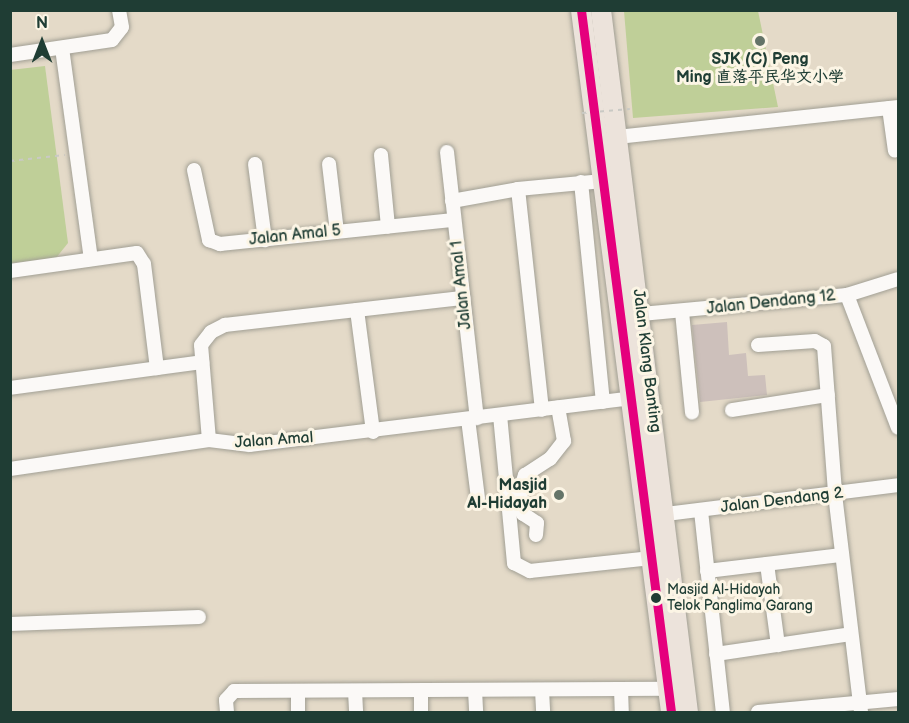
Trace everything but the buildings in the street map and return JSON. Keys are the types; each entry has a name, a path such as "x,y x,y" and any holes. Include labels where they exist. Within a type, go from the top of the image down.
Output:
{"highway":[{"name":"Jalan Klang Banting","path":"581,10 670,712"},
{"name":"Jalan Klang Banting","path":"601,10 666,514 688,712"}],"street":[{"path":"10,55 112,40 122,27 119,10"},
{"path":"62,48 91,259"},
{"path":"617,137 894,108 895,151"},
{"name":"Jalan Amal 1","path":"447,153 463,298 478,498"},
{"path":"381,155 388,227"},
{"path":"255,164 265,240"},
{"path":"329,164 337,232"},
{"name":"Jalan Amal 5","path":"194,170 209,240 220,244 454,220"},
{"path":"452,201 518,189 603,181"},
{"path":"581,182 603,402"},
{"path":"518,189 542,410"},
{"path":"10,271 137,253 142,257 157,368"},
{"name":"Jalan Dendang 12","path":"641,314 682,312 847,294 898,279"},
{"path":"847,294 898,428"},
{"path":"209,440 201,345 211,332 225,325 463,298"},
{"path":"357,310 373,432"},
{"path":"682,312 692,413"},
{"path":"758,345 821,343 828,395 835,494 860,708"},
{"path":"10,388 202,362"},
{"path":"732,410 828,395"},
{"name":"Jalan Amal","path":"10,469 209,440 250,445 373,432 631,398"},
{"path":"536,535 537,523 523,514 520,490 525,475 550,459 564,441 558,408"},
{"path":"500,415 514,563 530,571 651,558"},
{"name":"Jalan Dendang 2","path":"666,514 898,485"},
{"path":"701,511 723,712"},
{"path":"707,571 842,555"},
{"path":"767,564 778,645"},
{"path":"10,624 200,617"},
{"path":"716,654 851,634"},
{"path":"621,689 622,712"},
{"path":"227,712 228,693 668,689"},
{"path":"421,690 421,712"},
{"path":"475,690 476,712"},
{"path":"542,690 543,712"},
{"path":"298,691 298,712"},
{"path":"355,691 356,712"},
{"path":"758,712 860,708 898,699"}],"path":[{"path":"582,113 630,109"},
{"path":"10,161 77,153"}],"green space":[{"path":"624,11 758,11 778,107 633,118"},
{"path":"45,66 68,243 56,258 11,263 10,70"}],"transit line":[{"path":"581,10 671,712"}],"place":[{"name":"SJK (C) Peng Ming 直落平民华文小学","path":"760,41"},
{"name":"Masjid Al-Hidayah","path":"559,495"},
{"name":"Masjid Al-Hidayah Telok Panglima Garang","path":"656,598"}]}
